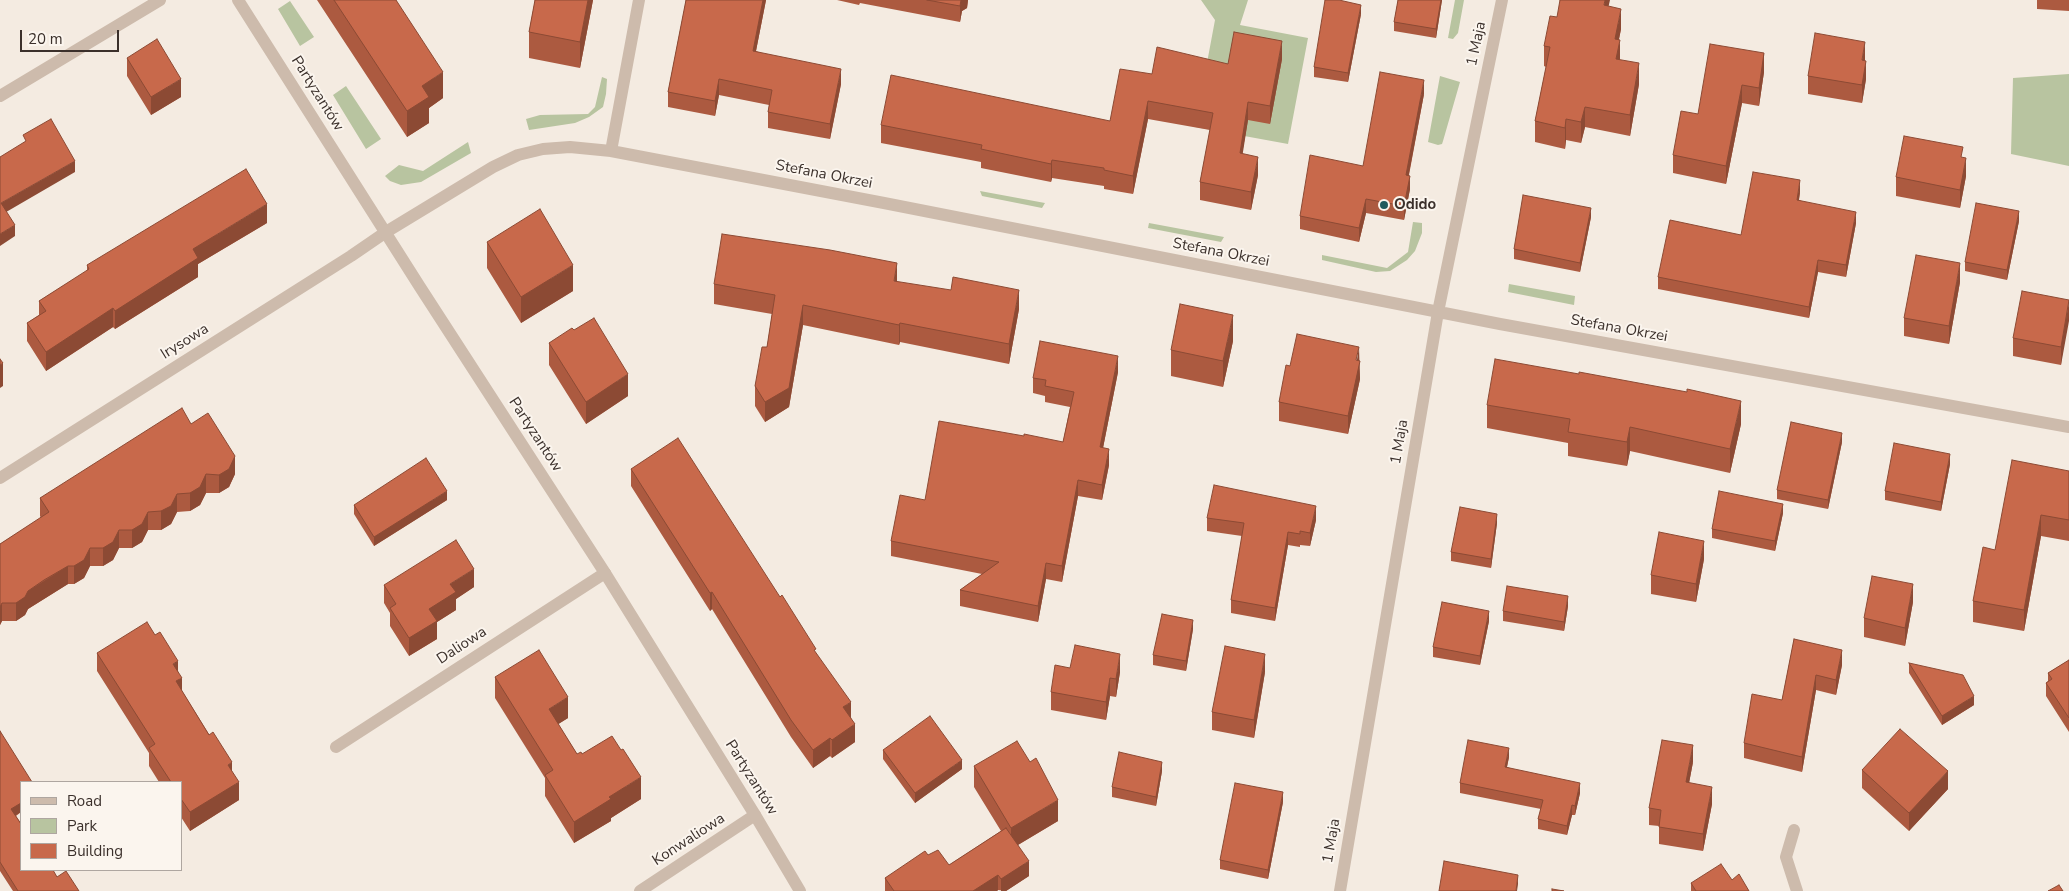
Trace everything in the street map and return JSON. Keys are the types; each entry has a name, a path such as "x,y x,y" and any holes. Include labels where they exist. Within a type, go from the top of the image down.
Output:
{"street":[{"path":"0,96 160,0"},
{"name":"Partyzantów","path":"238,0 606,574 800,891"},
{"path":"611,152 639,0"},
{"name":"1 Maja","path":"1340,891 1438,312 1502,0"},
{"name":"Stefana Okrzei","path":"386,232 493,167 518,155 542,149 570,147 611,152 1438,312 2069,427"},
{"name":"Irysowa","path":"0,478 386,232"},
{"name":"Daliowa","path":"336,747 606,574"},
{"name":"Konwaliowa","path":"640,891 755,815"},
{"path":"1794,830 1786,857 1797,891"}],"green space":[{"path":"1201,0 1248,0 1240,25 1308,38 1288,144 1195,127 1215,20"},
{"path":"1455,0 1464,0 1458,33 1453,39 1448,38"},
{"path":"290,1 314,37 300,46 278,9"},
{"path":"2069,74 2069,166 2011,154 2013,78"},
{"path":"1440,76 1460,82 1442,144 1438,145 1428,142"},
{"path":"602,77 607,79 603,107 589,117 575,123 529,130 526,119 540,115 588,114 595,107"},
{"path":"346,86 381,139 366,149 333,95"},
{"path":"468,142 471,153 421,182 401,185 390,181 385,176 399,165 423,171"},
{"path":"980,191 1045,203 1042,208 982,196"},
{"path":"1413,222 1422,223 1422,233 1415,251 1407,260 1390,271 1376,272 1322,260 1322,255 1387,268 1408,252"},
{"path":"1149,223 1224,237 1221,242 1148,228"},
{"path":"1509,284 1575,296 1574,305 1508,292"}],"building":[{"path":"334,0 396,0 443,72 422,86 429,97 407,111"},
{"path":"535,0 588,0 580,42 529,32"},
{"path":"686,0 763,0 753,51 841,69 830,124 768,112 772,90 719,79 715,101 668,92"},
{"path":"927,0 961,0 960,6"},
{"path":"1325,0 1339,0 1361,5 1348,73 1314,67"},
{"path":"1398,0 1441,0 1436,29 1394,22"},
{"path":"1560,0 1605,0 1604,5 1621,9 1615,39 1620,40 1616,59 1639,63 1630,115 1585,107 1581,122 1566,119 1565,128 1535,121 1550,47 1544,46 1550,16 1557,17"},
{"path":"1234,32 1282,41 1270,106 1248,102 1240,153 1258,157 1251,192 1200,182 1213,113 1148,101 1133,176 1104,170 1104,168 1052,160 1051,164 981,149 982,145 881,125 891,75 1110,121 1120,69 1152,74 1157,47 1228,64"},
{"path":"1815,33 1865,42 1862,60 1866,61 1862,85 1808,76"},
{"path":"157,39 181,79 151,97 127,58"},
{"path":"1710,44 1764,53 1759,88 1742,85 1726,166 1673,155 1681,111 1698,114"},
{"path":"1380,72 1424,80 1406,175 1410,176 1404,206 1366,199 1359,228 1300,216 1310,155 1363,166"},
{"path":"51,119 75,161 1,203 15,225 0,234 0,157 26,141 23,135"},
{"path":"1904,136 1963,147 1961,157 1966,158 1960,190 1896,177"},
{"path":"246,169 267,204 193,249 198,258 115,311 113,308 46,352 27,323 46,311 39,301 89,269 87,265"},
{"path":"1753,172 1800,180 1797,200 1856,212 1846,265 1818,260 1809,307 1658,277 1670,220 1741,235"},
{"path":"1523,195 1591,208 1580,263 1514,249"},
{"path":"1976,203 2019,211 2007,270 1965,262"},
{"path":"540,209 573,265 521,297 487,242"},
{"path":"722,234 830,250 897,263 894,281 951,290 953,277 1019,290 1009,344 900,323 899,325 803,305 789,388 765,402 755,386 762,347 767,347 775,295 714,284"},
{"path":"1916,255 1960,263 1949,326 1904,318"},
{"path":"2022,291 2069,300 2061,347 2013,338"},
{"path":"1180,304 1233,315 1223,361 1171,350"},
{"path":"594,318 628,374 586,402 549,343 572,328 574,330"},
{"path":"1297,334 1359,347 1356,360 1360,361 1348,416 1279,402 1286,365 1290,366"},
{"path":"1040,341 1118,356 1100,447 1109,449 1102,485 1078,480 1062,566 1046,563 1038,606 960,590 999,562 891,541 900,495 925,500 939,421 1063,442 1074,392 1045,386 1046,380 1033,378"},
{"path":"1495,359 1687,392 1687,389 1741,401 1730,449 1630,427 1627,442 1568,432 1570,419 1487,405"},
{"path":"182,408 191,424 208,413 235,456 229,469 219,475 206,474 200,487 190,493 177,494 171,506 161,511 148,512 142,524 132,530 119,530 113,542 103,548 90,548 84,560 74,566 68,566 44,580 28,591 25,597 16,603 2,603 0,607 0,544 49,512 40,498"},
{"path":"1791,422 1842,433 1828,500 1777,490"},
{"path":"678,438 780,597 782,595 816,649 814,650 851,702 843,707 855,724 813,750 791,720 712,592 710,593 631,469"},
{"path":"1894,443 1950,454 1941,502 1885,491"},
{"path":"426,458 447,491 374,537 354,505"},
{"path":"2012,460 2069,471 2069,520 2041,515 2024,610 1973,601 1983,547 1995,550"},
{"path":"1214,485 1316,506 1310,533 1300,531 1300,534 1288,532 1275,608 1231,600 1244,523 1207,518"},
{"path":"1719,491 1783,504 1775,541 1712,529"},
{"path":"1460,507 1497,514 1491,559 1451,552"},
{"path":"1659,532 1704,541 1696,584 1651,575"},
{"path":"456,540 474,569 450,584 456,592 429,609 437,621 409,638 390,608 396,604 384,585"},
{"path":"1872,576 1913,584 1905,628 1864,618"},
{"path":"1507,586 1568,596 1564,622 1503,611"},
{"path":"1442,602 1489,611 1480,656 1433,647"},
{"path":"1162,614 1193,620 1186,661 1153,655"},
{"path":"147,622 155,635 160,632 178,661 173,664 182,678 176,681 209,735 213,732 232,762 228,765 239,782 190,812 182,800 182,781 170,781 149,748 155,744 97,653"},
{"path":"1794,639 1842,650 1836,680 1816,675 1802,757 1744,743 1752,694 1782,700"},
{"path":"1075,645 1120,654 1116,679 1110,678 1106,702 1051,692 1055,665 1070,668"},
{"path":"1225,646 1265,654 1254,720 1212,712"},
{"path":"539,650 568,697 549,709 577,754 581,752 582,754 612,736 641,777 609,797 611,799 574,822 545,775 553,770 495,677"},
{"path":"2069,660 2069,718 2046,683 2052,679 2048,673"},
{"path":"1909,663 1963,675 1974,696 1942,716"},
{"path":"930,716 962,760 915,793 883,750"},
{"path":"1900,729 1948,771 1909,813 1862,770"},
{"path":"0,731 31,781 20,781 20,804 11,809 20,822 20,871 54,871 57,877 66,871 79,891 18,891 0,862"},
{"path":"1468,740 1509,748 1505,767 1580,783 1575,806 1572,805 1567,826 1538,819 1543,800 1460,783"},
{"path":"1662,740 1693,745 1686,782 1712,787 1703,834 1659,827 1661,810 1649,808"},
{"path":"1017,741 1030,762 1036,758 1058,800 1011,828 974,766"},
{"path":"1119,752 1162,762 1156,797 1112,787"},
{"path":"1235,783 1283,792 1268,870 1220,860"},
{"path":"1006,828 1029,861 1001,879 998,875 973,891 894,891 885,878 925,851 928,855 938,850 949,865"},
{"path":"1444,861 1518,875 1516,891 1439,891"},
{"path":"1721,864 1732,880 1739,874 1749,891 1696,891 1691,883"},
{"path":"2059,885 2063,891 2048,891"}],"place":[{"name":"Odido","path":"1384,205"}]}
